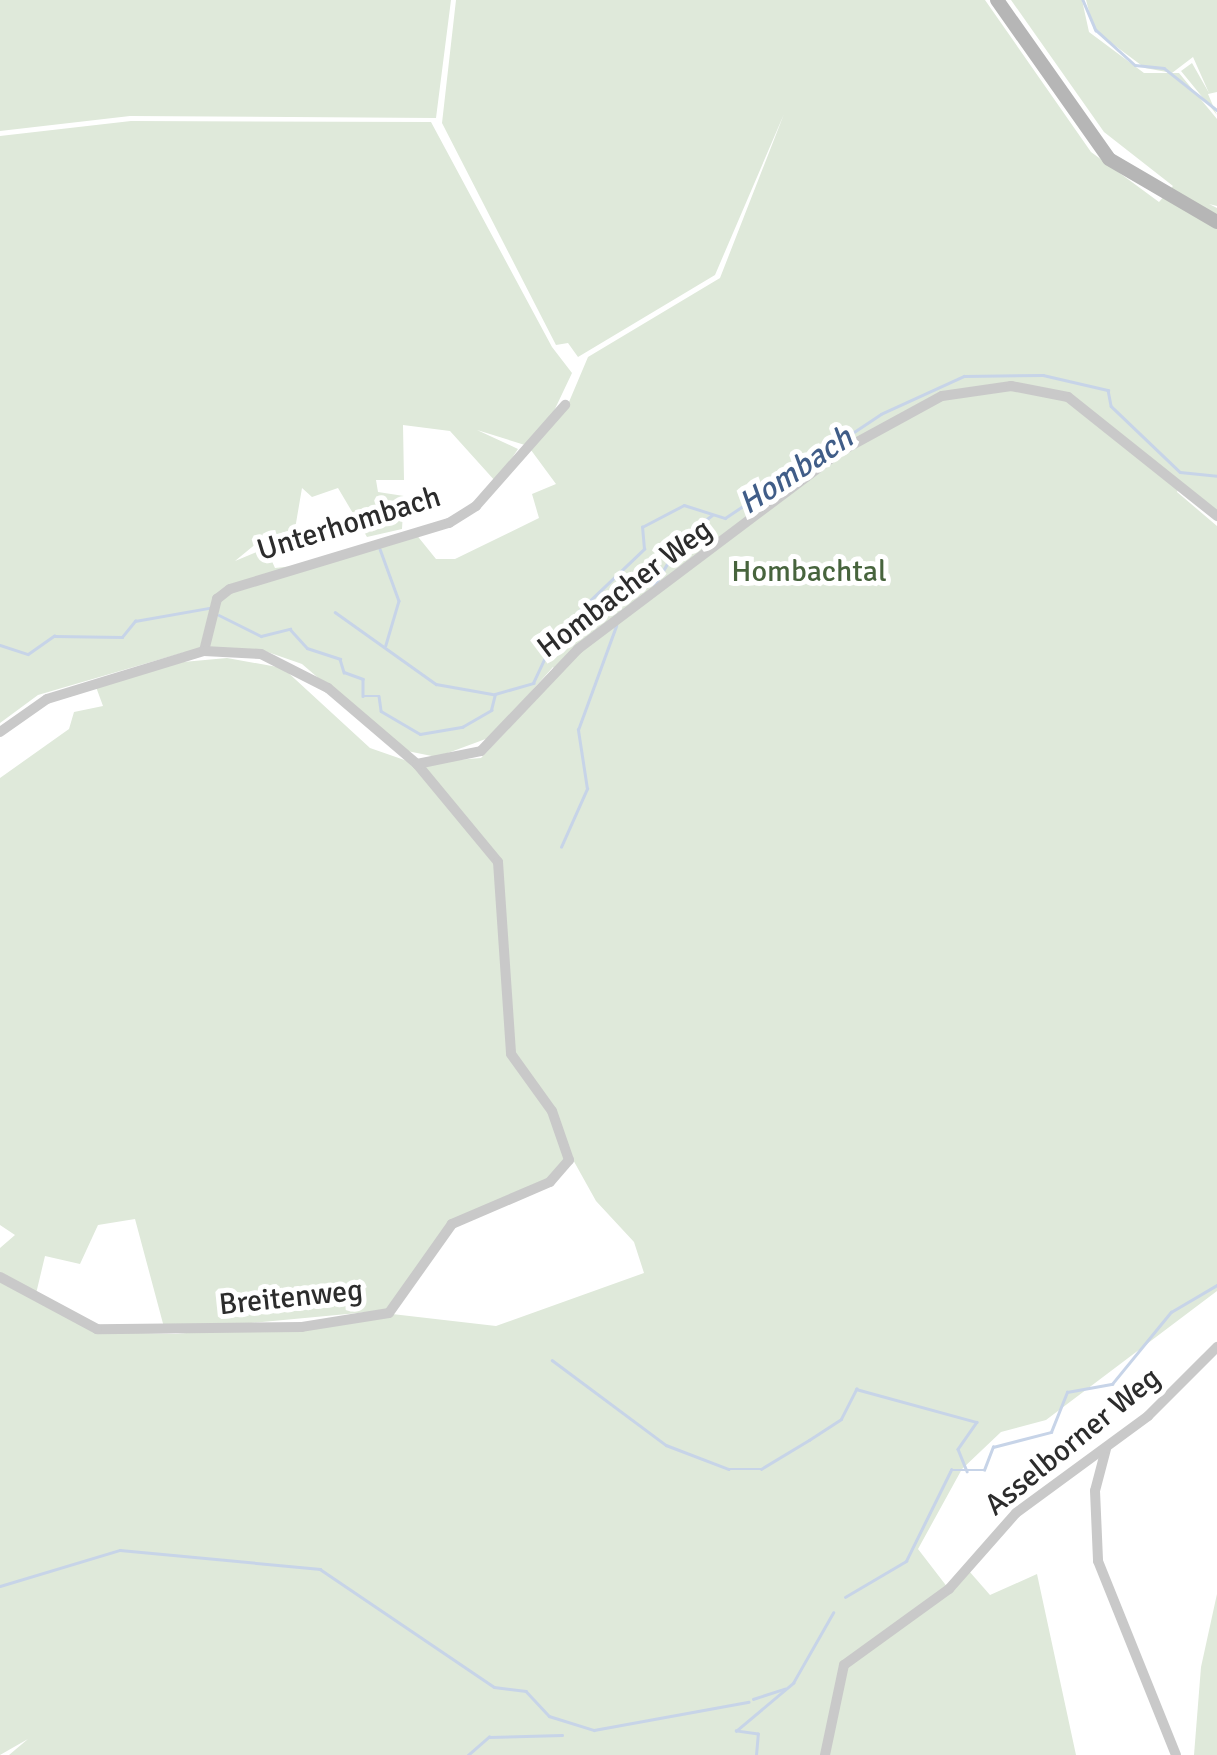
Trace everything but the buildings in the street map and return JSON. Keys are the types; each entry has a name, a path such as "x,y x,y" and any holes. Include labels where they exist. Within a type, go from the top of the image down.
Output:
{"main road":[{"path":"997,0 1109,158 1217,222"}],"street":[{"name":"Hombacher Weg","path":"417,764 481,751 578,649 841,451 942,396 1011,386 1068,397 1217,516"},
{"name":"Unterhombach","path":"204,651 217,599 230,589 372,539 449,523 476,506 565,405"},
{"path":"0,732 47,699 204,651 294,666 417,764"},
{"name":"Breitenweg","path":"0,1277 97,1329 302,1327 379,1314 394,1308 452,1224 562,1174 568,1140 511,1054 498,862 417,764"},
{"name":"Asselborner Weg","path":"825,1755 844,1665 949,1590 1016,1512 1106,1448 1217,1347"},
{"path":"1106,1448 1095,1491 1098,1561 1176,1755"}],"green space":[{"path":"0,0 451,0 436,118 130,116 0,131"},
{"name":"Hombachtal","path":"456,0 985,0 1091,152 1159,202 1173,186 1104,132 1011,0 1082,0 1089,32 1144,73 1179,73 1217,119 1217,206 1209,204 1217,208 1217,512 1181,483 1177,492 1217,526 1217,1291 1046,1420 1001,1432 962,1469 918,1549 948,1588 842,1664 823,1755 9,1755 28,1739 0,1755 0,1280 97,1332 176,1334 392,1314 496,1326 644,1273 634,1242 596,1201 513,1052 501,862 420,763 481,758 559,675 553,667 491,737 437,757 402,750 302,664 259,649 185,652 38,695 0,723 0,136 131,121 431,122 552,347 572,373 554,411 566,409 588,357 720,278 784,114 715,275 578,357 568,343 556,345 442,123","holes":["403,425 450,431 496,482 518,449 477,430 528,446 556,484 532,494 539,518 455,559 436,559 415,533 320,563 275,568 266,548 235,561 263,538 295,529 302,488 312,497 338,488 367,537 402,529 404,496 378,492 376,480 404,480"]},
{"path":"1086,0 1217,0 1217,92 1208,94 1217,115 1181,71 1192,63 1209,93 1193,57 1172,73 1145,68 1094,30"},
{"path":"227,658 283,668 370,748 413,763 494,862 508,1054 551,1112 568,1159 550,1181 452,1223 390,1310 165,1331 135,1219 98,1225 80,1264 45,1256 35,1298 0,1275 0,1248 15,1235 0,1225 0,778 69,729 74,712 103,706 96,687 172,663"},
{"path":"969,1571 990,1595 1037,1574 1076,1755 828,1755 846,1667"},
{"path":"1217,1594 1217,1755 1194,1755 1201,1667"}],"waterway":[{"path":"1083,0 1096,30 1135,65 1164,68 1217,110"},
{"name":"Hombach","path":"219,615 261,636 290,629 307,648 340,659 344,672 363,679 363,696 379,696 381,711 420,734 462,727 491,710 495,694 533,683 557,632 577,633 577,613 644,549 642,527 684,505 725,518 881,414 964,376 1043,375 1108,390 1111,406 1180,472 1217,476"},
{"path":"654,586 683,537 712,515"},
{"path":"380,549 399,601 386,645"},
{"name":"Hombach","path":"0,645 28,654 54,636 122,637 135,621 209,608"},
{"path":"335,612 436,684 493,694"},
{"path":"561,847 587,789 578,730 616,626"},
{"path":"845,1597 906,1561 951,1470 984,1470 993,1447 1051,1432 1067,1392 1112,1384 1171,1312 1217,1285"},
{"path":"552,1360 666,1445 729,1469 761,1469 809,1440 841,1419 856,1389 977,1422 958,1449 967,1471"},
{"path":"0,1586 120,1550 320,1569 494,1687 526,1691 549,1716 594,1730 748,1702"},
{"path":"756,1755 758,1734 736,1731 793,1683 833,1613"},
{"path":"753,1699 784,1689"},
{"path":"468,1755 489,1737 562,1735"}]}
